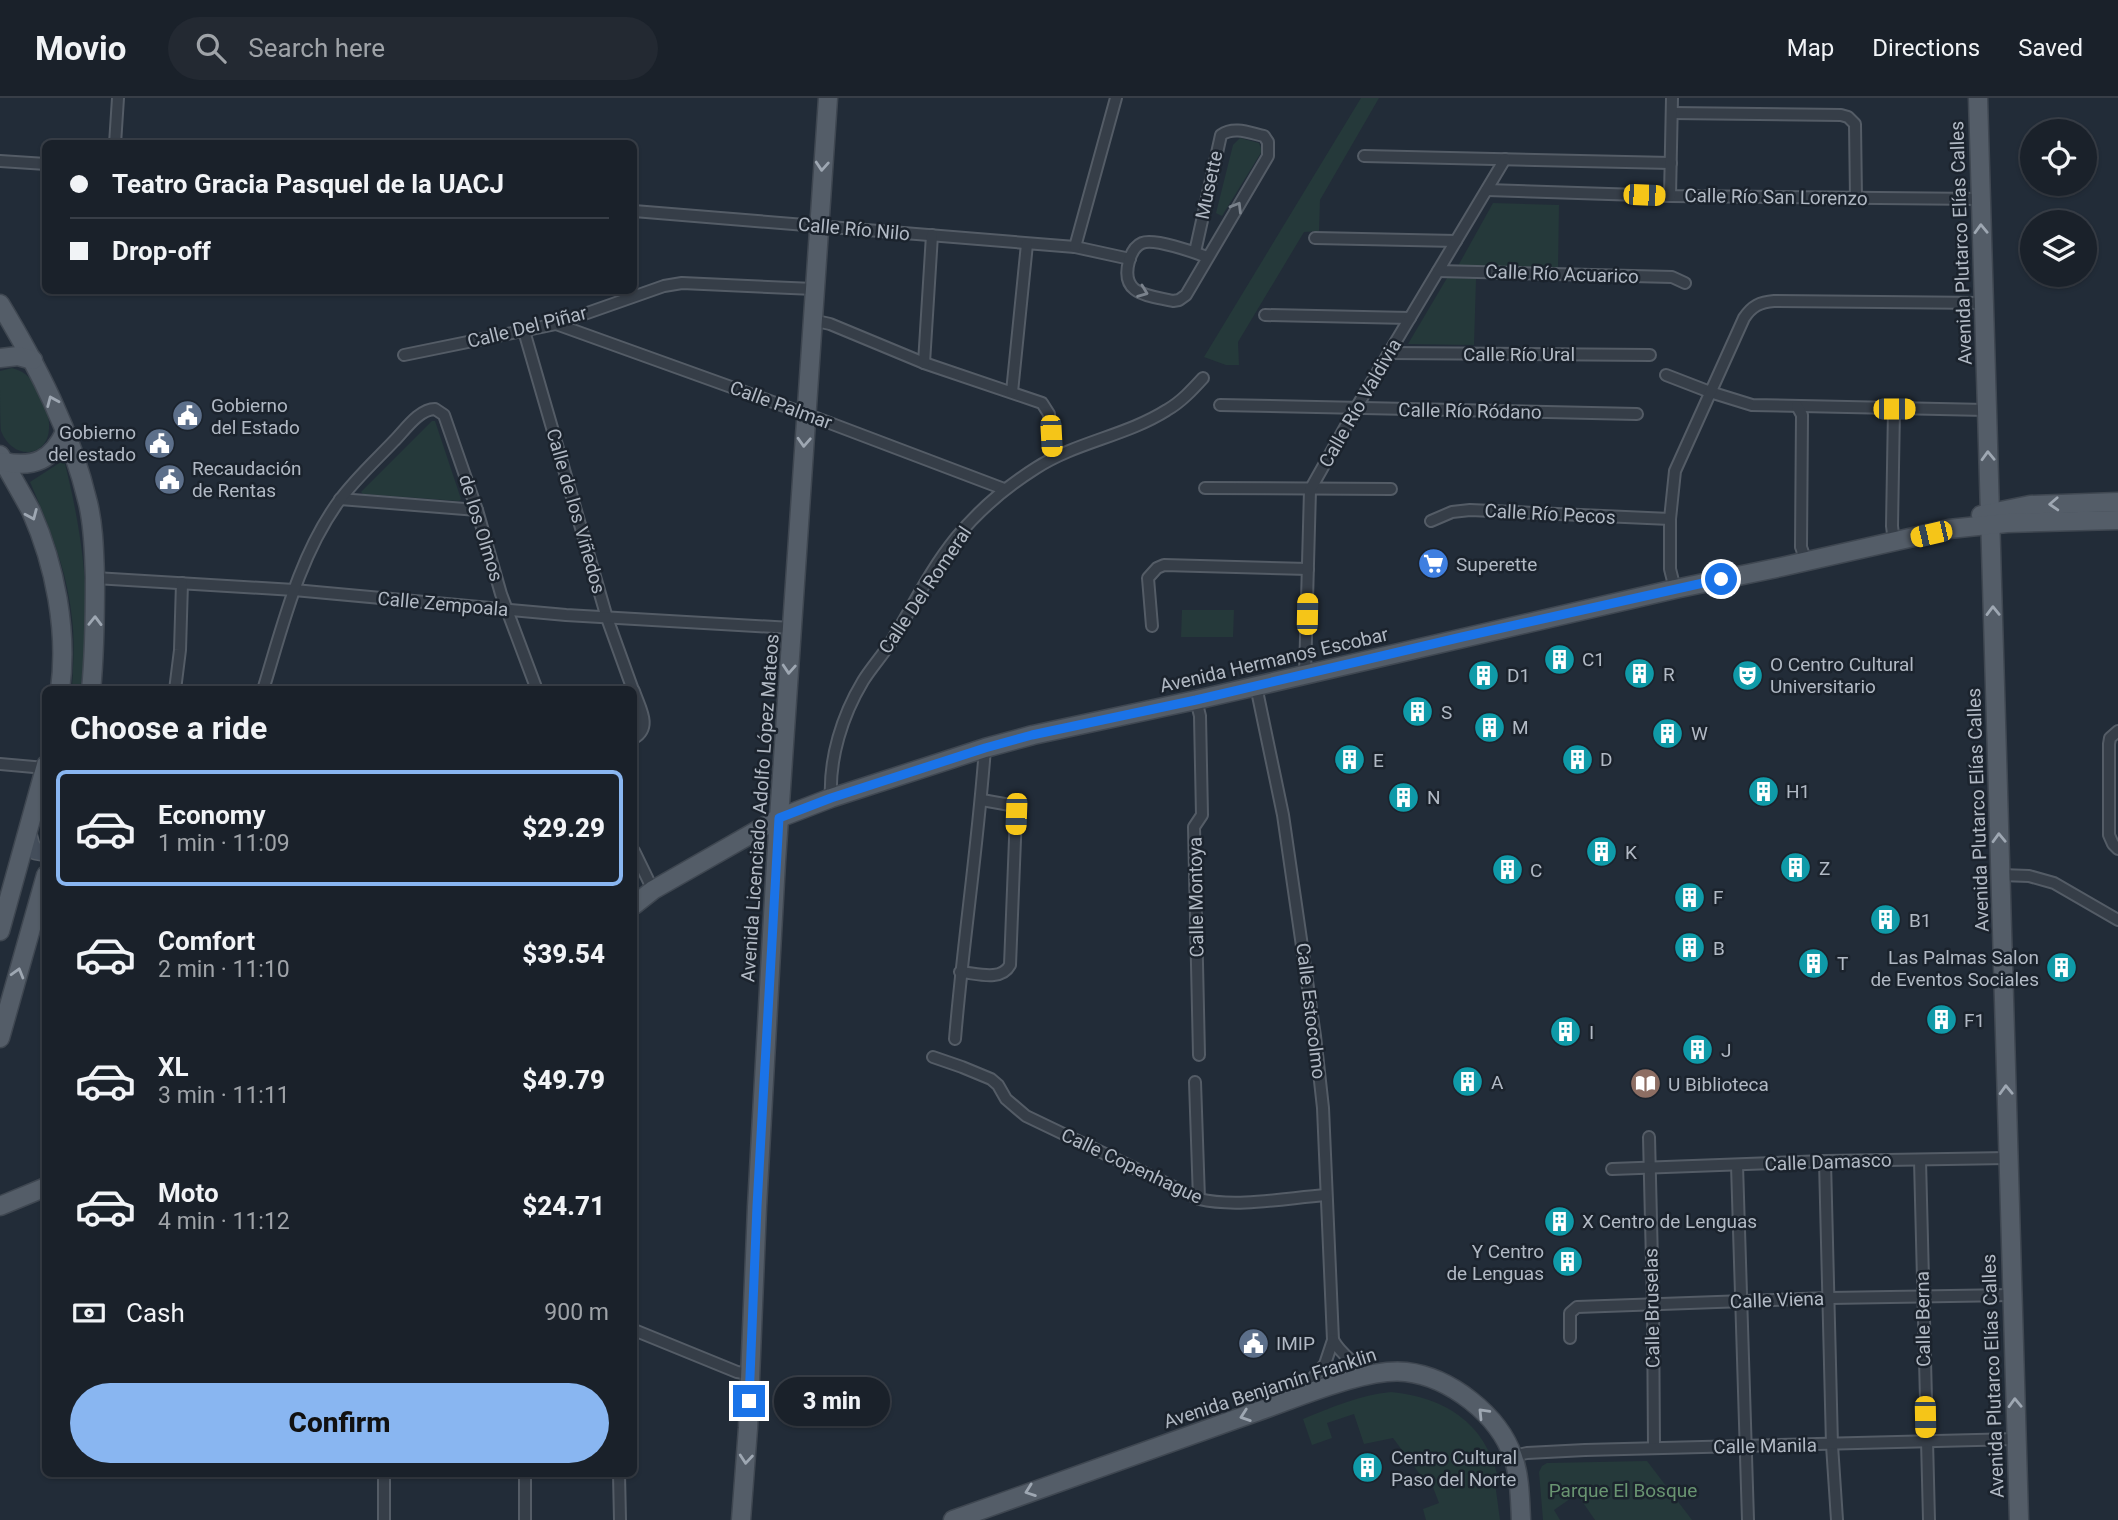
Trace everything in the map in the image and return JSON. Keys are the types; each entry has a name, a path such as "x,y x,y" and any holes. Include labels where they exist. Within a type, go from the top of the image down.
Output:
{"main road":[{"name":"Avenida Licenciado Adolfo López Mateos","path":"741,1520 779,818 828,98"},
{"name":"Avenida Plutarco Elías Calles","path":"1978,98 2019,1520"},
{"path":"0,304 33,360 65,432 89,504 95,578 91,686"},
{"path":"0,358 18,356 33,360"},
{"path":"2,458 19,465 34,463 59,446 65,432"},
{"path":"2,458 32,514 55,586 61,630 60,686"},
{"name":"Avenida Hermanos Escobar","path":"1991,518 2031,505 2118,502"},
{"name":"Avenida Hermanos Escobar","path":"637,903 653,890 779,818 831,798 1032,735 1894,542 1950,529 1972,517 2118,520"},
{"path":"0,930 42,778"},
{"path":"28,833 30,845 42,852"},
{"path":"747,835 766,846 777,860"},
{"path":"0,1038 42,889"},
{"path":"0,1206 42,1188"},
{"name":"Avenida Benjamín Franklin","path":"953,1520 1314,1392 1385,1372 1421,1375 1452,1387 1489,1418 1513,1456 1521,1520"}],"street":[{"path":"115,140 118,98"},
{"path":"1115,98 1075,247 1130,259 1135,248 1141,243 1149,242 1207,257"},
{"path":"1670,196 1672,98"},
{"path":"1672,113 1848,117 1855,124 1856,199"},
{"name":"Musette","path":"1130,259 1128,283 1134,290 1173,301 1186,295 1268,156 1269,148 1264,136 1237,130 1224,132 1220,138 1195,252"},
{"name":"Calle Río San Lorenzo","path":"1364,156 1671,163"},
{"name":"Calle Río Valdivia","path":"1305,674 1310,490 1356,408 1506,159"},
{"path":"0,161 42,164"},
{"name":"Calle Río San Lorenzo","path":"1487,190 1670,196 1981,199"},
{"name":"Calle Río Nilo","path":"637,211 1075,247"},
{"path":"924,363 932,235"},
{"path":"1315,238 1456,241"},
{"path":"1012,392 1027,244"},
{"name":"Calle Río Acuarico","path":"1438,271 1672,277 1685,283"},
{"name":"Calle Del Piñar","path":"404,355 556,324 664,286 682,283 814,289"},
{"path":"1675,589 1670,569 1670,519 1675,471 1744,318 1756,305 1765,302 1984,303"},
{"path":"1265,315 1410,317"},
{"path":"812,320 830,324 924,363 1042,403 1048,409 1052,458"},
{"name":"Calle Palmar","path":"556,324 1004,489"},
{"name":"Calle de los Viñedos","path":"524,331 607,618 632,686"},
{"name":"Calle Río Ural","path":"1389,353 1650,355"},
{"path":"1666,375 1752,405 1986,410"},
{"name":"Calle Del Romeral","path":"831,798 830,783 839,732 848,707 955,539 976,515 1004,489 1052,458 1150,420 1178,402 1203,378"},
{"name":"Calle Río Ródano","path":"1220,405 1637,414"},
{"path":"1797,406 1801,415 1801,547 1806,561"},
{"name":"de los Olmos","path":"340,499 423,412 435,409 444,415 536,686"},
{"path":"1894,409 1894,542"},
{"path":"1205,488 1391,489"},
{"path":"264,686 294,590 322,527 340,499 477,510"},
{"name":"Calle Río Pecos","path":"1432,521 1452,512 1470,510 1670,519"},
{"path":"1152,626 1149,578 1157,568 1164,565 1308,569"},
{"name":"Calle Zempoala","path":"95,578 294,590 508,611 792,628"},
{"path":"176,686 180,650 181,583"},
{"name":"Calle Estocolmo","path":"1256,686 1283,814 1312,1010 1323,1108 1333,1340 1325,1364 1312,1380 1314,1392"},
{"name":"Calle Montoya","path":"1196,700 1199,716 1202,815 1194,827 1199,1055"},
{"name":"Calle de los Viñedos","path":"637,701 645,723 637,735"},
{"path":"2118,731 2110,738 2109,744 2109,835 2118,849"},
{"path":"955,1039 960,972 982,800 985,748"},
{"path":"0,764 42,766"},
{"path":"960,972 995,975 1007,971 1010,965 1016,814 1010,805 982,800"},
{"path":"637,857 653,890"},
{"path":"2001,875 2029,876 2054,883 2118,920"},
{"name":"Calle Copenhague","path":"933,1057 991,1079 1006,1099 1026,1116 1199,1199 1230,1203 1326,1195"},
{"path":"1195,1082 1199,1199"},
{"name":"Calle Bruselas","path":"1648,1137 1654,1448"},
{"name":"Calle Damasco","path":"1649,1169 1825,1161 2008,1158"},
{"name":"Calle Berna","path":"1920,1160 1929,1520"},
{"path":"1825,1161 1832,1445 1837,1520"},
{"path":"1737,1165 1748,1520"},
{"path":"1612,1169 1649,1169"},
{"name":"Calle Viena","path":"1570,1338 1570,1313 1577,1307 2011,1295"},
{"path":"637,1331 737,1372 750,1374"},
{"path":"1333,1340 1345,1358 1357,1364 1365,1376"},
{"path":"1325,1364 1338,1363 1345,1358"},
{"name":"Calle Manila","path":"1513,1456 1654,1448 2016,1439"},
{"path":"384,1477 384,1520"},
{"path":"525,1477 526,1520"},
{"path":"619,1477 621,1520"}],"green space":[{"path":"1361,98 1379,98 1320,200 1319,231 1304,232 1238,342 1239,365 1226,365 1204,357"},
{"path":"1240,138 1259,143 1262,151 1222,216 1216,213 1233,145"},
{"path":"1493,203 1559,205 1558,268 1458,266"},
{"path":"1447,278 1476,279 1474,345 1408,344"},
{"path":"12,368 32,380 48,416 48,435 44,444 30,452 14,448 1,431 0,371"},
{"path":"435,421 461,499 363,494 361,492"},
{"path":"64,460 76,516 84,574 86,632 80,686 72,686 73,627 62,565 30,482"},
{"path":"1182,610 1234,610 1233,637 1181,637"},
{"path":"1391,1392 1429,1400 1445,1407 1460,1416 1472,1428 1483,1441 1498,1477 1495,1483 1500,1520 1426,1520 1423,1509 1439,1503 1431,1482 1425,1481 1393,1438 1364,1444 1354,1414 1327,1423 1332,1438 1312,1445 1303,1419 1357,1399"},
{"name":"Parque El Bosque","path":"1647,1461 1692,1520 1595,1520 1577,1494 1554,1510 1560,1520 1543,1520 1539,1472 1547,1463"}],"place":[{"name":"Gobierno del Estado","path":"188,416"},
{"name":"Gobierno del estado","path":"159,443"},
{"name":"Recaudación de Rentas","path":"169,479"},
{"name":"Superette","path":"1433,564"},
{"name":"C1","path":"1559,659"},
{"name":"R","path":"1640,674"},
{"name":"D1","path":"1484,675"},
{"name":"O Centro Cultural Universitario","path":"1747,675"},
{"name":"S","path":"1418,712"},
{"name":"M","path":"1489,727"},
{"name":"W","path":"1668,733"},
{"name":"D","path":"1577,759"},
{"name":"E","path":"1350,760"},
{"name":"H1","path":"1763,791"},
{"name":"N","path":"1404,797"},
{"name":"K","path":"1602,852"},
{"name":"Z","path":"1796,868"},
{"name":"C","path":"1507,870"},
{"name":"F","path":"1690,897"},
{"name":"B1","path":"1886,920"},
{"name":"B","path":"1690,948"},
{"name":"T","path":"1814,963"},
{"name":"Las Palmas Salon de Eventos Sociales","path":"2062,968"},
{"name":"F1","path":"1941,1020"},
{"name":"I","path":"1566,1032"},
{"name":"J","path":"1698,1050"},
{"name":"A","path":"1468,1082"},
{"name":"U Biblioteca","path":"1645,1084"},
{"name":"X Centro de Lenguas","path":"1559,1221"},
{"name":"Y Centro de Lenguas","path":"1567,1262"},
{"name":"IMIP","path":"1253,1343"},
{"name":"Centro Cultural Paso del Norte","path":"1368,1468"}],"route":[{"path":"749,1401 779,818 831,798 1032,735 1721,579"}]}
